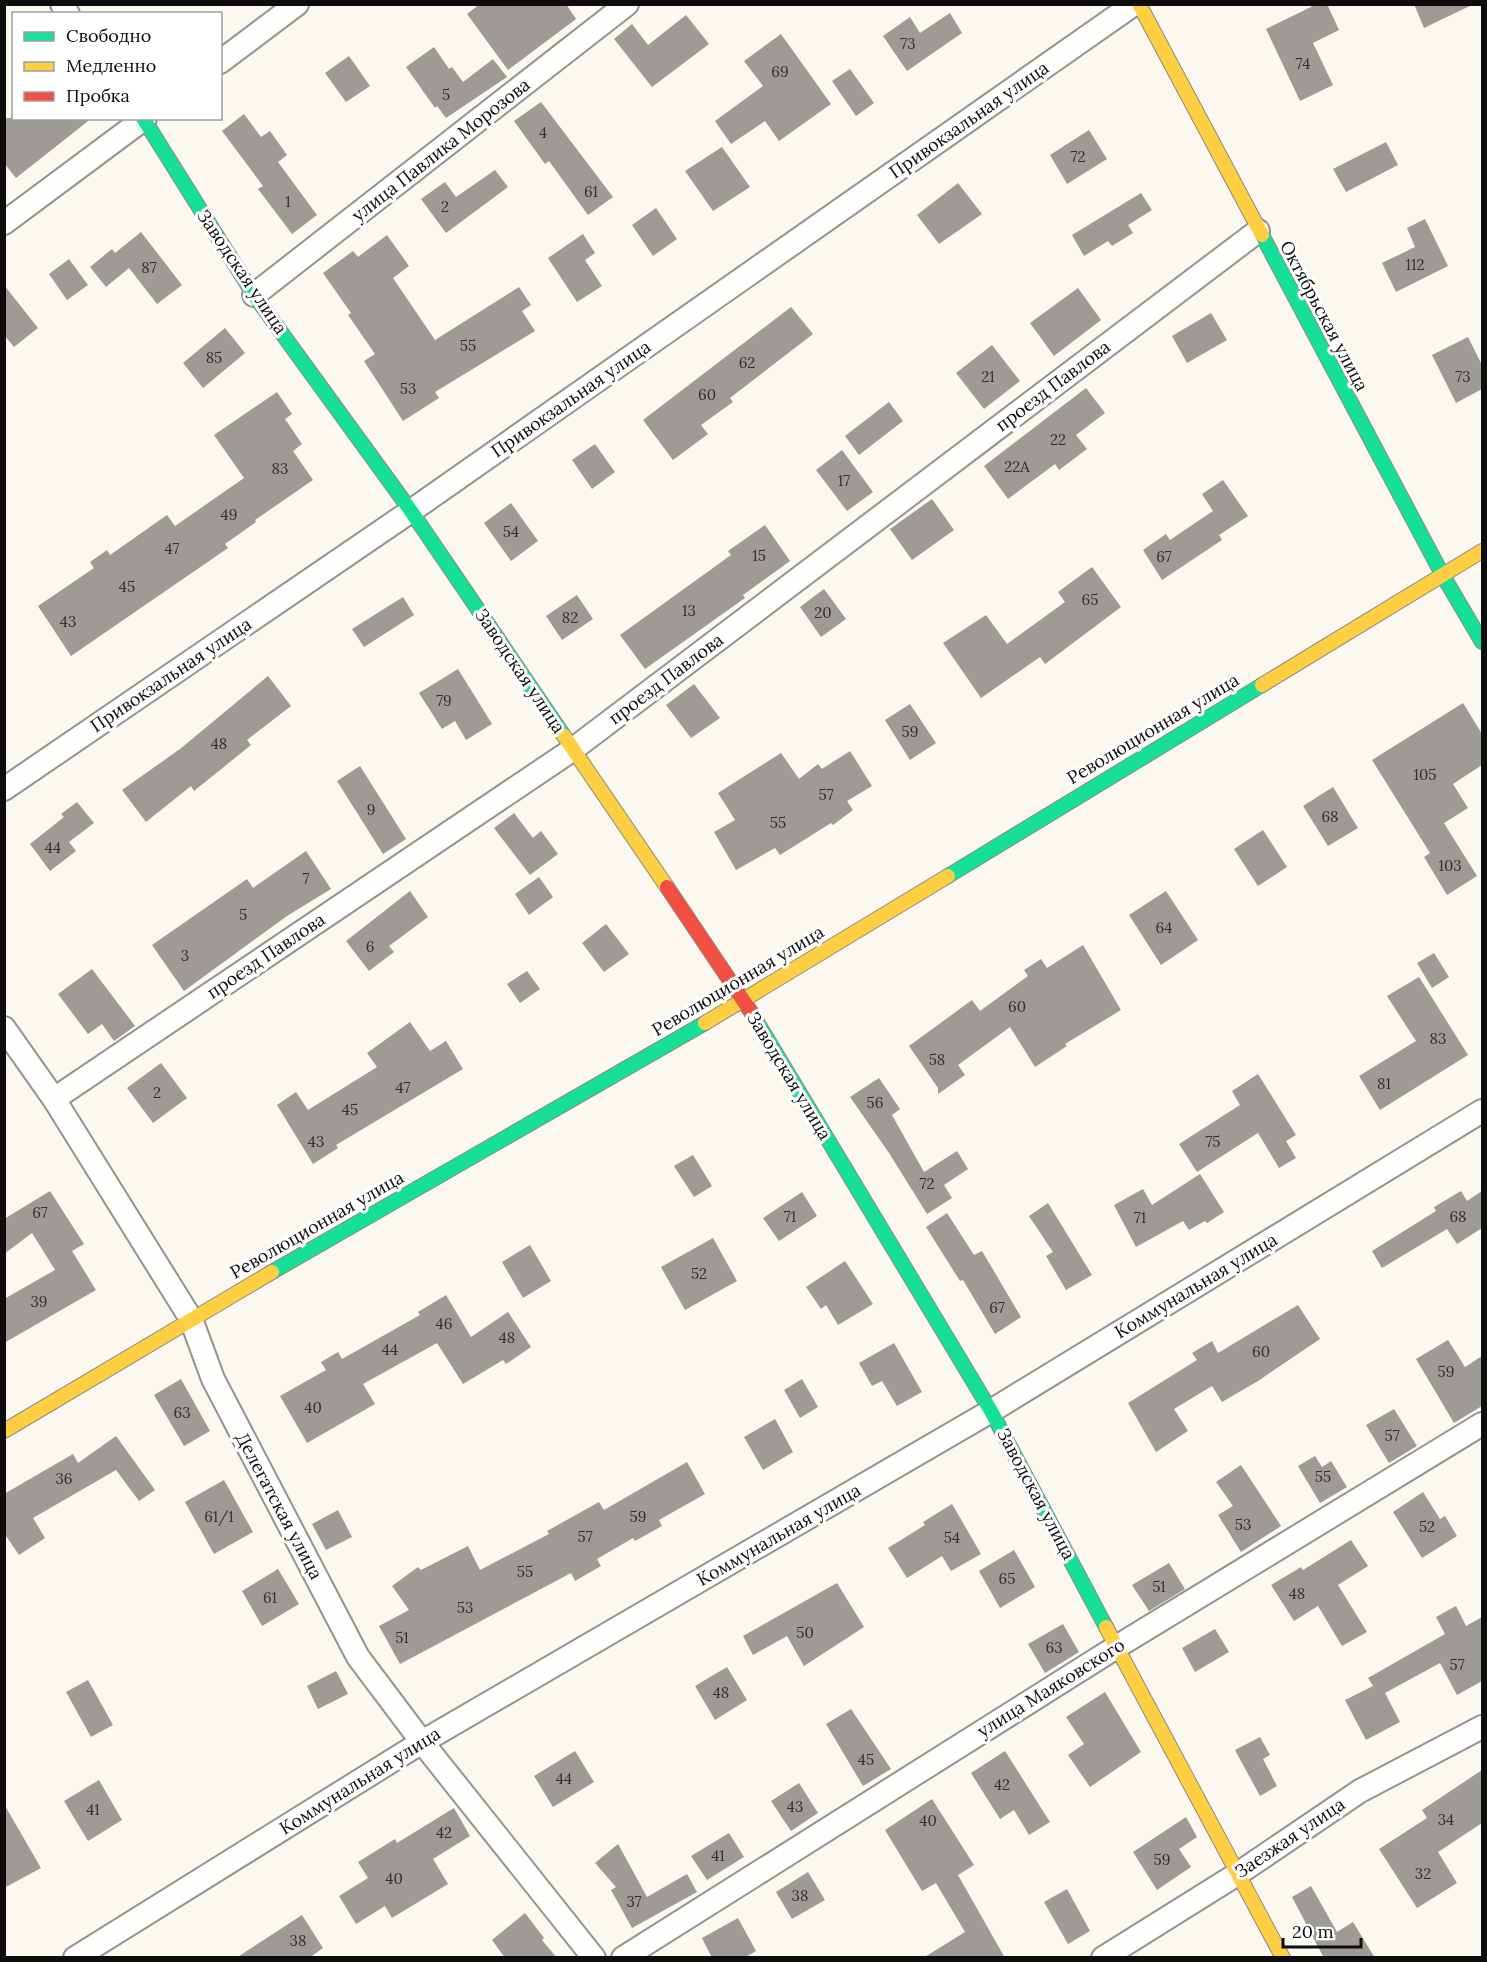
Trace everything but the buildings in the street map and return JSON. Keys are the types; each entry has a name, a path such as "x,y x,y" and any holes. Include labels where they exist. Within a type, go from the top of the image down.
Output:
{"street":[{"path":"222,60 297,4"},
{"name":"улица Павлика Морозова","path":"254,295 627,4"},
{"name":"Октябрьская улица","path":"1136,4 1442,574 1482,642"},
{"name":"Привокзальная улица","path":"4,789 411,511 1136,4"},
{"path":"4,223 143,120"},
{"name":"Заводская улица","path":"145,120 254,295 411,511 744,1000 991,1412 1239,1873 1282,1958"},
{"name":"проезд Павлова","path":"54,1099 572,750 1258,231"},
{"name":"Революционная улица","path":"4,1431 191,1319 744,1000 1482,551"},
{"name":"Делегатская улица","path":"4,1028 54,1099 191,1319 213,1379 358,1657 422,1742 594,1958"},
{"name":"Коммунальная улица","path":"75,1958 422,1742 991,1412 1482,1111"},
{"name":"улица Маяковского","path":"623,1958 1118,1646 1482,1424"},
{"name":"Заезжая улица","path":"1103,1958 1239,1873 1360,1791 1482,1727"}],"traffic: fast":[{"path":"144,120 254,295 411,511 564,736"},
{"path":"1262,235 1442,574 1482,642"},
{"path":"948,876 1262,685"},
{"path":"751,1012 991,1411 1106,1627"},
{"path":"272,1272 705,1023"}],"traffic: slow":[{"path":"1139,4 1262,235"},
{"path":"1262,685 1482,551"},
{"path":"564,736 667,887"},
{"path":"705,1023 948,876"},
{"path":"4,1431 272,1272"},
{"path":"1106,1627 1283,1958"}],"traffic: jam":[{"path":"667,887 751,1012"}]}
